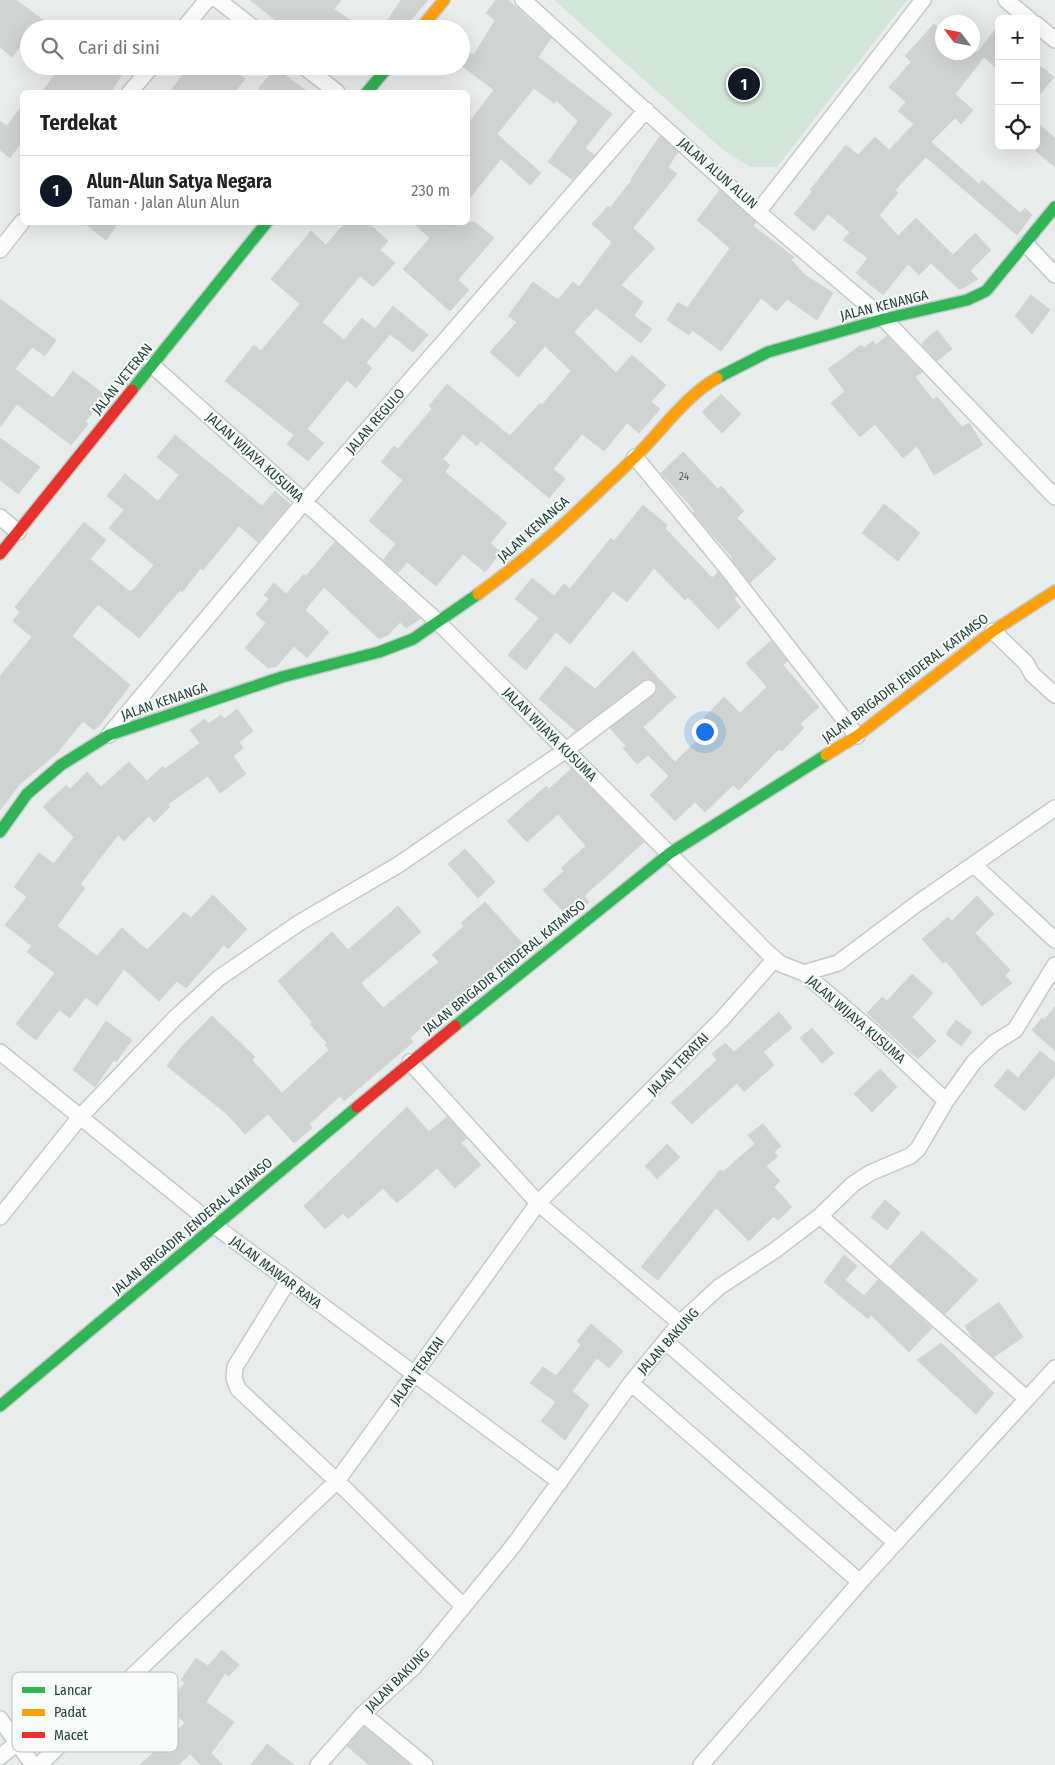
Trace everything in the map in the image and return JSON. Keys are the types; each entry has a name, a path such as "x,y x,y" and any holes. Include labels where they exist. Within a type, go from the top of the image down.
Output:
{"street":[{"path":"190,20 207,0"},
{"path":"218,0 244,20"},
{"path":"427,20 444,0"},
{"name":"JALAN ALUN ALUN","path":"523,0 758,212 924,0"},
{"path":"1006,0 1024,15"},
{"path":"132,90 144,75"},
{"path":"315,75 334,90"},
{"path":"369,90 381,75"},
{"name":"JALAN REGULO","path":"109,735 304,502 646,110"},
{"name":"JALAN KENANGA","path":"0,832 27,794 61,765 109,735 282,677 380,652 413,639 512,570 635,457 692,397 714,379 768,352 884,319 967,300 986,291 1055,207"},
{"path":"758,212 884,319 1055,497"},
{"path":"0,250 20,225"},
{"name":"JALAN VETERAN","path":"0,554 264,225"},
{"path":"1026,244 1055,275"},
{"name":"JALAN WIJAYA KUSUMA","path":"152,365 437,621 775,959 781,964 804,974 874,1033 946,1101"},
{"path":"635,457 726,566 857,736"},
{"path":"0,516 18,532"},
{"name":"JALAN BRIGADIR JENDERAL KATAMSO","path":"0,1406 410,1062 670,853 857,736 993,631 1055,590"},
{"path":"993,631 1026,663 1032,674 1055,695"},
{"path":"0,1217 80,1117 176,1017 218,978 299,923 398,865 566,750 648,688"},
{"path":"804,974 838,963 918,903 1055,808"},
{"path":"974,865 1055,940"},
{"name":"JALAN TERATAI","path":"137,1672 337,1481 538,1203 722,1019 775,959"},
{"name":"JALAN BAKUNG","path":"318,1765 363,1714 414,1667 464,1606 513,1546 631,1383 680,1323 719,1287 774,1251 820,1216 853,1184 910,1156 918,1149 946,1101 978,1058 994,1043 1015,1030 1055,965"},
{"name":"JALAN MAWAR RAYA","path":"0,1052 215,1226 560,1482"},
{"path":"410,1062 538,1203 680,1323"},
{"path":"820,1216 1028,1399"},
{"path":"288,1281 235,1367 234,1378 238,1389 337,1481 464,1606"},
{"path":"665,1341 896,1543"},
{"path":"700,1765 860,1582 1055,1368"},
{"path":"631,1383 860,1582"},
{"path":"363,1714 425,1765"},
{"path":"0,1719 12,1734"},
{"path":"0,1757 12,1747"},
{"path":"25,1752 33,1765"},
{"name":"JALAN TERATAI","path":"40,1765 54,1752"}],"green space":[{"path":"554,0 907,0 777,167 750,167 722,149"}],"building":[{"path":"0,0 16,0 43,20 20,20 20,47 12,57 0,47"},
{"path":"250,0 341,0 334,9 350,20 276,20"},
{"path":"401,0 428,0 411,20 388,20"},
{"path":"496,0 508,0 551,38 538,57 612,114 585,148 594,155 573,180 548,162 578,121 556,100 554,103 534,88 497,134 541,173 530,185 501,159 470,198 470,121 494,90 470,72 470,54 474,55 495,20 486,13"},
{"path":"934,24 935,60 980,60 980,49 995,30 995,67 984,57 955,94 973,110 961,124 955,118 931,142 979,184 982,180 1020,213 1025,208 1032,215 1017,235 926,157 895,190 898,193 879,215 898,236 916,218 953,255 975,233 991,250 970,271 978,279 963,288 959,289 931,263 919,275 908,264 883,295 856,273 868,258 843,240 850,232 828,214 814,231 794,214 812,192 810,190 846,145 858,155 875,137 889,150 914,124 898,111 906,102 889,87 911,62 905,56"},
{"path":"1040,66 1054,77 1040,94"},
{"path":"54,75 121,75 112,90 43,90"},
{"path":"182,75 240,75 245,79 237,90 171,90"},
{"path":"269,75 285,75 305,90 258,90"},
{"path":"20,109 20,144 10,158 0,150 0,121 7,126"},
{"path":"1040,125 1055,138 1055,167 1036,151 1040,150"},
{"path":"660,136 678,152 668,167 677,174 633,228 655,248 621,285 643,302 634,316 652,329 641,343 596,308 574,332 616,373 632,355 666,385 651,402 660,409 639,433 627,423 604,451 582,434 553,469 565,479 549,498 481,441 477,446 463,434 443,459 450,465 445,472 507,523 490,543 501,552 485,572 463,554 436,586 407,562 398,573 383,560 396,544 369,521 403,480 381,462 394,446 398,449 432,409 429,406 447,384 510,436 540,403 542,405 571,371 545,346 518,377 490,352 517,322 508,316 533,282 558,300 573,282 579,287 612,242 592,224 608,206 610,208 632,180"},
{"path":"720,190 756,222 753,226 794,257 791,260 805,275 833,293 817,320 787,299 777,311 761,298 721,351 692,330 689,335 667,320 678,302 687,308 730,248 697,220"},
{"path":"470,222 475,222 494,238 458,280 469,290 450,311 403,269 430,238 415,225 470,225"},
{"path":"87,225 117,225 106,240"},
{"path":"343,225 370,225 388,241 380,250 395,263 373,287 360,276 322,322 344,340 362,318 375,329 393,306 428,335 413,352 390,334 366,363 372,368 356,388 347,380 307,429 324,443 308,461 287,444 294,435 225,381 254,345 261,351 300,304 271,279 311,231 326,245"},
{"path":"1031,295 1050,310 1032,334 1015,316"},
{"path":"0,299 56,340 45,356 32,347 15,369 53,398 73,371 105,395 85,422 88,424 71,445 17,404 0,427"},
{"path":"937,330 952,349 937,361 921,344"},
{"path":"887,336 922,372 915,377 933,400 937,397 962,427 969,423 983,445 934,475 917,446 903,458 875,424 860,437 831,403 845,391 828,369 861,345 864,348 873,341 876,345"},
{"path":"721,394 741,414 722,433 702,412"},
{"path":"175,435 262,506 275,491 290,504 258,542 239,526 203,570 201,568 182,592 180,590 139,638 98,604 72,636 130,685 99,726 94,730 83,721 56,754 19,785 0,810 0,676 32,637 13,621 20,612 15,607 84,522 106,540 90,559 130,592 134,589 154,565 109,528 124,510 107,496 125,474 158,501 179,475 157,457"},
{"path":"0,438 40,467 18,494 0,480"},
{"path":"683,452 718,489 721,486 744,511 737,518 776,559 750,583 733,558 693,513 695,511 661,473"},
{"path":"884,504 920,533 898,561 862,533"},
{"path":"643,505 667,525 665,528 712,578 718,572 737,596 734,599 741,607 718,629 688,597 685,600 654,568 627,602 613,591 570,644 556,632 526,670 508,655 539,618 515,599 532,578 554,596 564,584 570,589 611,538 614,541"},
{"path":"335,542 420,619 406,628 400,622 388,635 379,639 324,587 305,610 329,632 307,658 294,646 277,666 268,668 245,648 266,623 256,614 269,599 264,595 274,583 286,594 304,574 306,576"},
{"path":"771,641 787,661 783,665 819,707 800,724 804,728 782,751 779,749 739,790 733,785 705,812 695,802 675,821 650,795 669,776 648,755 637,764 623,748 626,746 610,728 654,695 657,687 655,682 647,679 642,681 576,731 539,699 566,666 595,689 633,651 676,697 643,727 675,762 712,726 704,718 724,697 740,713 767,687 746,663"},
{"path":"237,709 253,731 239,742 243,748 233,756 246,774 220,793 208,776 168,804 170,807 154,822 149,816 124,841 118,835 80,884 85,888 57,926 97,956 122,928 147,950 184,912 191,918 213,895 247,929 228,949 224,945 186,988 177,981 159,1001 124,969 97,1006 86,997 70,1018 59,1010 36,1040 16,1024 55,973 27,952 32,946 5,925 27,897 14,887 39,853 54,864 74,837 43,807 66,785 70,789 87,772 101,787 129,762 147,781 163,766 165,769 200,743 190,730 205,719 208,724 221,715 224,719"},
{"path":"571,769 644,842 584,896 589,902 569,918 543,890 564,871 561,868 586,846 558,814 527,842 507,821 546,786 549,789"},
{"path":"465,849 495,882 478,898 448,864"},
{"path":"977,896 994,914 975,933 1010,970 1005,976 1012,983 982,1006 946,961 943,963 922,939 948,917 952,921"},
{"path":"485,902 523,944 499,966 497,964 448,1011 444,1007 410,1038 413,1042 344,1101 340,1096 309,1124 312,1128 294,1143 268,1114 245,1134 227,1114 167,1066 183,1045 212,1016 255,1057 252,1060 282,1093 329,1050 325,1045 327,1043 310,1024 312,1022 278,981 332,932 348,950 398,906 421,932 361,983 383,1008 439,962 432,955 464,926 461,923"},
{"path":"912,974 933,993 912,1017 936,1041 918,1059 867,1013 882,997 887,1001"},
{"path":"1055,1007 1055,1051 1032,1030"},
{"path":"779,1012 792,1028 763,1052 774,1065 744,1092 737,1083 692,1124 671,1103 717,1060 712,1054 725,1043 734,1052"},
{"path":"956,1020 972,1032 961,1046 946,1034"},
{"path":"106,1021 132,1040 116,1062 114,1060 95,1087 73,1070"},
{"path":"812,1028 834,1053 822,1063 800,1038"},
{"path":"1040,1051 1055,1063 1055,1075 1025,1111 994,1086 1008,1069 1018,1078"},
{"path":"880,1069 897,1087 872,1112 854,1094"},
{"path":"407,1107 429,1132 447,1117 467,1138 461,1143 481,1165 455,1188 437,1168 397,1203 383,1188 348,1219 343,1213 325,1229 304,1206"},
{"path":"763,1124 781,1146 774,1152 778,1156 766,1166 780,1181 774,1187 792,1207 778,1220 774,1216 749,1241 716,1208 658,1280 641,1267 720,1170 723,1172 755,1144 748,1135"},
{"path":"667,1144 680,1157 657,1179 645,1166"},
{"path":"885,1200 900,1213 887,1230 871,1217"},
{"path":"922,1231 978,1280 945,1314 890,1266"},
{"path":"844,1255 857,1266 845,1280 864,1296 878,1280 932,1328 909,1352 871,1315 868,1319 824,1282"},
{"path":"999,1302 1023,1337 994,1357 974,1340 965,1326"},
{"path":"591,1324 623,1351 609,1368 597,1358 572,1391 589,1405 565,1440 541,1421 556,1402 530,1383 543,1367 556,1376 581,1345 577,1341"},
{"path":"941,1343 994,1393 976,1414 917,1360"},
{"path":"222,1650 239,1665 229,1676 225,1673 206,1702 234,1722 211,1753 223,1765 201,1765 190,1754 178,1765 140,1765 154,1752 178,1752 178,1730 185,1723 178,1716 178,1691 185,1683 181,1680 196,1658 208,1666"},
{"path":"364,1727 410,1765 369,1765 347,1746"},
{"path":"267,1744 294,1765 251,1765"}],"traffic: fast":[{"path":"369,90 381,75"},
{"path":"717,378 768,352 884,319 967,300 986,291 1055,207"},
{"path":"132,390 265,225"},
{"path":"0,832 27,794 61,765 109,735 282,677 379,652 413,639 478,594"},
{"path":"455,1026 670,853 826,755"},
{"path":"0,1406 357,1107"}],"traffic: slow":[{"path":"427,20 444,0"},
{"path":"478,594 559,529 634,458 683,405 717,378"},
{"path":"826,755 857,736 993,631 1055,591"}],"traffic: jam":[{"path":"0,554 132,390"},
{"path":"357,1107 455,1026"}],"place":[{"name":"Alun-Alun Satya Negara","path":"744,84"}]}
